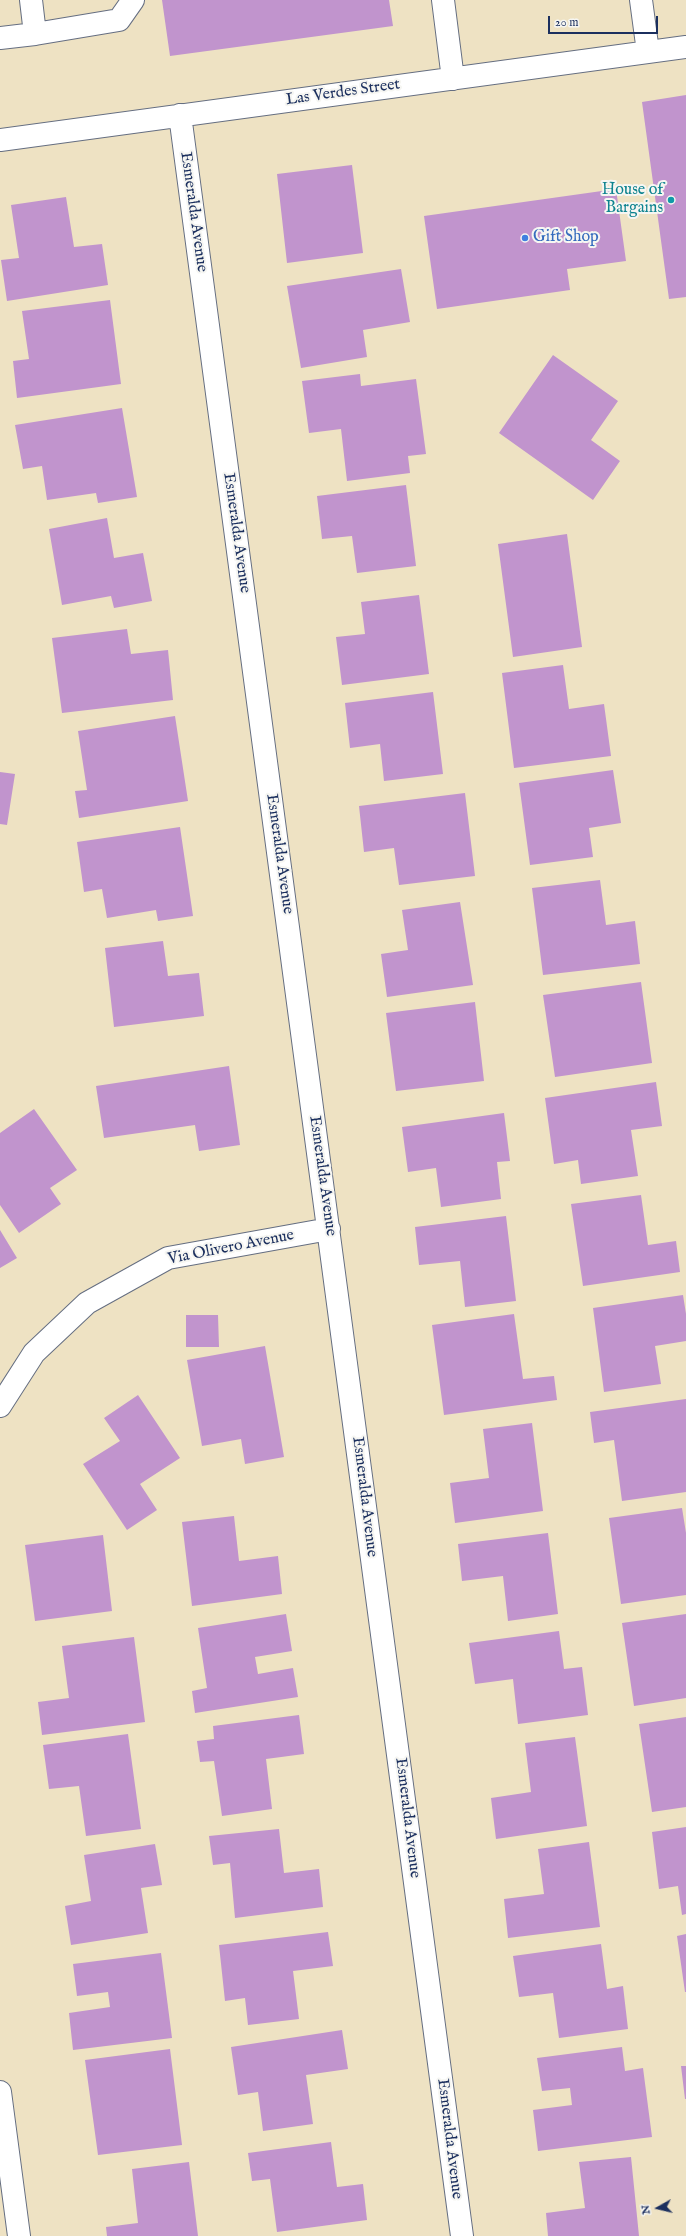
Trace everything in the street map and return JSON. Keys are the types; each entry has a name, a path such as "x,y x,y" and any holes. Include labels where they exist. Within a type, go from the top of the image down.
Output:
{"street":[{"path":"31,0 35,34"},
{"path":"0,38 35,34 119,20 133,0"},
{"path":"443,0 453,79"},
{"path":"641,0 648,52"},
{"name":"Las Verdes Street","path":"0,140 686,47"},
{"name":"Esmeralda Avenue","path":"180,115 462,2236"},
{"name":"Via Olivero Avenue","path":"0,1406 34,1352 87,1304 168,1258 329,1229"},
{"path":"0,2092 19,2236"}],"building":[{"path":"162,0 389,0 393,26 170,56"},
{"name":"House of Bargains","path":"686,95 686,297 669,299 642,102"},
{"path":"352,165 363,253 287,263 277,174"},
{"name":"Gift Shop","path":"616,189 626,261 567,269 570,290 437,309 424,216"},
{"path":"66,197 74,247 102,244 108,285 7,301 1,260 19,258 11,205"},
{"path":"401,269 410,322 363,330 367,357 301,368 287,286"},
{"path":"110,300 121,384 17,398 13,361 29,359 22,311"},
{"path":"553,355 618,401 591,440 620,461 593,500 499,433"},
{"path":"360,374 361,386 416,379 426,454 408,456 410,473 347,481 341,429 309,433 302,381"},
{"path":"122,408 137,497 98,503 96,493 47,500 42,466 23,469 15,425"},
{"path":"406,485 416,566 357,573 352,536 322,539 317,496"},
{"path":"107,518 114,558 143,553 152,601 114,608 111,596 62,605 49,529"},
{"path":"567,534 582,647 513,657 498,544"},
{"path":"419,595 429,674 342,685 336,637 365,634 361,602"},
{"path":"127,629 131,654 168,650 173,700 62,713 52,638"},
{"path":"563,665 569,709 604,704 611,756 514,768 502,673"},
{"path":"433,692 443,774 384,781 380,744 350,748 345,703"},
{"path":"175,716 188,801 79,818 75,791 87,790 78,731"},
{"path":"613,770 621,823 589,828 593,857 530,865 519,783"},
{"path":"0,772 15,774 7,825 0,824"},
{"path":"465,793 475,876 399,885 394,848 364,852 359,806"},
{"path":"180,827 193,916 158,921 156,910 107,918 102,889 84,892 77,842"},
{"path":"600,880 606,925 635,921 640,964 543,975 532,888"},
{"path":"460,902 473,985 387,997 381,954 408,950 402,910"},
{"path":"163,941 168,976 199,973 204,1016 114,1027 105,948"},
{"path":"641,982 652,1063 555,1077 543,995"},
{"path":"475,1002 484,1081 396,1091 386,1013"},
{"path":"229,1066 240,1145 199,1151 195,1125 104,1138 96,1086"},
{"path":"656,1082 662,1126 631,1130 638,1176 581,1184 578,1160 554,1164 545,1098"},
{"path":"34,1109 77,1170 50,1188 61,1204 19,1233 0,1205 0,1133"},
{"path":"504,1113 510,1161 497,1162 501,1199 441,1207 436,1168 408,1172 402,1127"},
{"path":"641,1195 648,1245 676,1241 680,1272 583,1286 571,1204"},
{"path":"506,1216 516,1301 465,1307 460,1261 419,1265 415,1227"},
{"path":"0,1230 17,1258 0,1268"},
{"path":"683,1295 686,1314 686,1341 655,1346 661,1384 604,1392 593,1308"},
{"path":"514,1314 523,1379 554,1376 557,1400 444,1415 432,1325"},
{"path":"186,1315 218,1315 219,1347 186,1347"},
{"path":"265,1346 284,1457 245,1464 241,1439 202,1446 187,1360"},
{"path":"138,1395 180,1458 140,1484 157,1510 127,1530 83,1464 120,1441 104,1418"},
{"path":"686,1399 686,1492 622,1501 614,1440 594,1443 590,1412"},
{"path":"532,1423 543,1511 455,1523 450,1483 489,1478 483,1429"},
{"path":"682,1508 686,1533 686,1595 621,1604 609,1518"},
{"path":"234,1516 239,1561 278,1556 282,1594 192,1606 182,1522"},
{"path":"548,1533 558,1614 508,1621 503,1576 462,1581 458,1544"},
{"path":"103,1535 112,1611 35,1621 25,1545"},
{"path":"286,1614 292,1651 255,1657 258,1674 293,1668 298,1697 195,1713 192,1691 207,1688 198,1628"},
{"path":"686,1614 686,1698 634,1706 622,1623"},
{"path":"559,1631 564,1669 582,1667 588,1715 518,1724 513,1679 475,1684 469,1643"},
{"path":"134,1637 145,1722 42,1735 38,1702 69,1698 62,1646"},
{"path":"299,1715 304,1754 266,1759 272,1809 222,1816 214,1761 200,1762 197,1741 214,1739 213,1726"},
{"path":"686,1717 686,1807 652,1812 639,1724"},
{"path":"128,1734 141,1829 86,1836 79,1786 49,1789 43,1745"},
{"path":"575,1737 587,1826 496,1839 491,1798 531,1792 525,1743"},
{"path":"686,1827 686,1914 682,1915 678,1886 659,1889 652,1832"},
{"path":"279,1829 284,1873 319,1869 323,1907 235,1918 230,1863 213,1865 209,1836"},
{"path":"589,1842 600,1927 508,1938 504,1899 544,1894 538,1849"},
{"path":"155,1844 162,1885 141,1888 148,1933 71,1945 65,1906 91,1901 84,1855"},
{"path":"328,1932 333,1966 293,1971 299,2019 248,2025 245,1998 225,2001 219,1945"},
{"path":"686,1934 686,1992 685,1992 677,1936"},
{"path":"601,1944 607,1989 623,1986 628,2029 559,2038 553,1993 519,1997 513,1956"},
{"path":"161,1953 172,2038 73,2050 69,2013 110,2007 108,1992 77,1996 73,1964"},
{"path":"342,2030 348,2069 306,2075 313,2124 263,2131 258,2092 238,2095 231,2047"},
{"path":"622,2047 625,2071 643,2068 652,2137 538,2151 533,2110 572,2105 570,2088 542,2091 537,2058"},
{"path":"170,2049 182,2145 98,2155 85,2060"},
{"path":"681,2066 686,2066 686,2099 685,2099"},
{"path":"331,2142 337,2187 363,2184 367,2220 277,2232 270,2179 252,2181 248,2153"},
{"path":"631,2157 639,2236 548,2236 546,2213 585,2208 579,2162"},
{"path":"189,2162 198,2236 107,2236 106,2227 138,2223 132,2169"}],"place":[{"name":"House of Bargains","path":"671,200"},
{"name":"Gift Shop","path":"525,238"}]}
